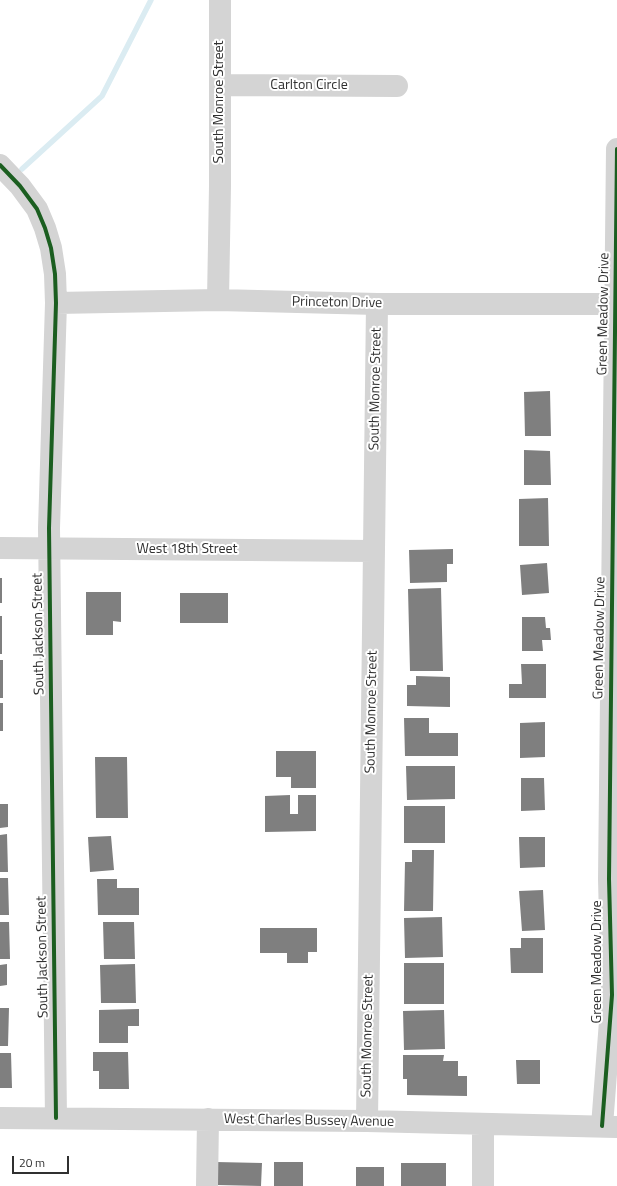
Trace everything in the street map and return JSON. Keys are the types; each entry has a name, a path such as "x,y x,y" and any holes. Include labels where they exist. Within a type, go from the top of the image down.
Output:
{"street":[{"name":"South Monroe Street","path":"218,300 220,0"},
{"name":"Carlton Circle","path":"220,85 397,86"},
{"name":"Green Meadow Drive","path":"610,1126 614,995 609,879 617,149"},
{"name":"South Jackson Street","path":"9,175 37,209 51,248 55,274 56,303 49,549 56,1118"},
{"name":"Princeton Drive","path":"56,303 218,300 377,304 616,304"},
{"name":"South Monroe Street","path":"367,1121 377,304"},
{"name":"West 18th Street","path":"0,548 374,551"},
{"name":"West Charles Bussey Avenue","path":"0,1118 367,1121 610,1126"},
{"path":"207,1186 208,1120"},
{"path":"483,1124 483,1186"}],"building":[{"path":"550,391 551,436 525,436 524,392"},
{"path":"524,450 550,451 551,485 524,485"},
{"path":"548,498 549,546 519,546 519,499"},
{"path":"453,549 453,564 447,564 447,582 410,583 409,550"},
{"path":"547,563 549,593 522,595 520,565"},
{"path":"0,578 2,578 2,603 0,603"},
{"path":"441,588 443,671 410,671 408,589"},
{"path":"86,592 121,592 121,622 113,621 113,635 86,635"},
{"path":"180,593 228,593 228,623 180,623"},
{"path":"0,616 2,616 2,654 0,654"},
{"path":"522,617 545,617 546,628 550,628 551,640 542,640 543,651 522,651"},
{"path":"0,660 3,660 3,698 0,698"},
{"path":"521,664 546,664 546,698 509,698 509,684 522,684"},
{"path":"416,676 450,677 450,707 407,706 407,685 416,685"},
{"path":"0,703 3,703 3,731 0,731"},
{"path":"404,718 429,718 429,733 458,733 458,756 405,756"},
{"path":"545,722 545,757 520,758 520,723"},
{"path":"276,751 316,751 316,788 291,788 291,777 276,777"},
{"path":"95,757 127,757 128,818 96,818"},
{"path":"406,766 455,766 455,799 407,800"},
{"path":"521,778 544,778 545,810 521,811"},
{"path":"290,795 290,814 298,814 298,795 316,795 316,831 265,832 265,796"},
{"path":"0,804 8,804 8,827 0,828"},
{"path":"404,806 445,806 445,843 404,843"},
{"path":"7,834 8,872 0,872 0,835"},
{"path":"111,836 114,870 90,872 88,837"},
{"path":"519,837 545,837 545,867 520,868"},
{"path":"412,850 434,850 433,911 404,911 405,862 412,862"},
{"path":"0,878 8,878 9,915 0,915"},
{"path":"97,879 117,879 117,888 139,888 139,915 98,915"},
{"path":"543,890 545,930 522,931 519,891"},
{"path":"442,917 443,957 405,958 404,918"},
{"path":"0,922 9,922 10,959 0,959"},
{"path":"103,922 134,922 135,959 104,959"},
{"path":"260,928 317,928 317,952 308,952 308,963 287,963 287,953 260,953"},
{"path":"521,938 543,938 543,973 511,973 510,948 521,948"},
{"path":"404,963 444,963 444,1004 404,1004"},
{"path":"7,964 7,985 0,986 0,965"},
{"path":"135,964 136,1003 101,1003 100,965"},
{"path":"0,1008 9,1008 8,1046 0,1046"},
{"path":"139,1009 139,1026 128,1026 128,1043 99,1043 99,1010"},
{"path":"444,1010 445,1049 404,1050 403,1011"},
{"path":"93,1052 128,1052 129,1089 99,1089 99,1071 93,1071"},
{"path":"0,1053 11,1053 12,1088 0,1088"},
{"path":"403,1055 444,1055 443,1061 458,1061 458,1076 467,1076 467,1096 407,1095 407,1079 403,1079"},
{"path":"516,1060 540,1060 540,1084 517,1084"},
{"path":"216,1162 262,1163 261,1186 216,1185"},
{"path":"274,1162 303,1162 303,1186 274,1186"},
{"path":"401,1163 446,1163 446,1186 401,1186"},
{"path":"356,1167 384,1167 384,1186 356,1186"}],"waterway":[{"path":"22,169 102,96 151,0"}],"cycle path":[{"path":"602,1126 612,995 609,879 617,149"},
{"path":"0,165 20,186 37,209 51,248 55,274 56,303 49,528 56,1118"}]}
